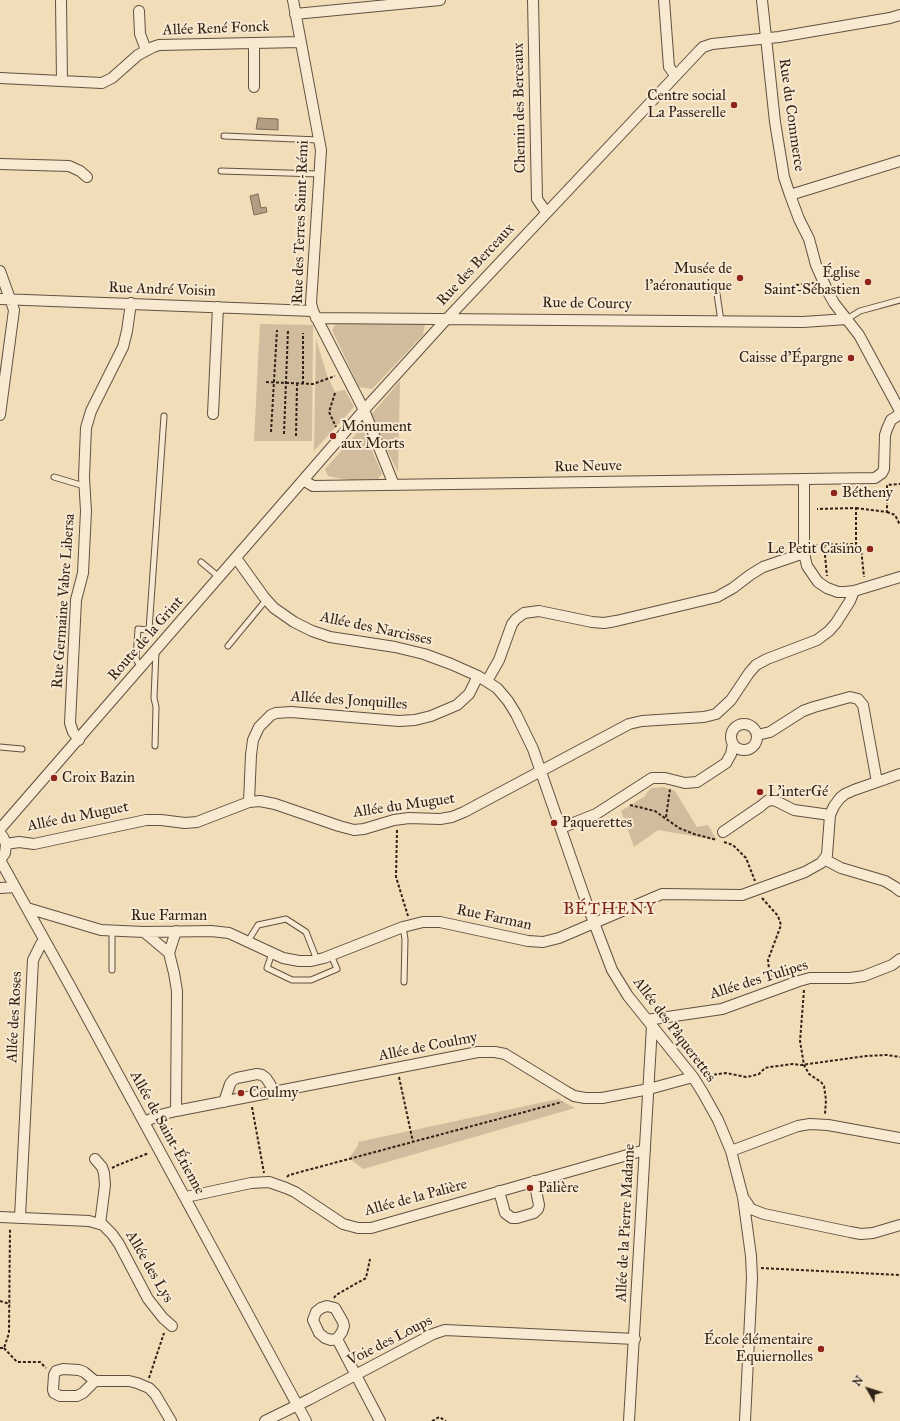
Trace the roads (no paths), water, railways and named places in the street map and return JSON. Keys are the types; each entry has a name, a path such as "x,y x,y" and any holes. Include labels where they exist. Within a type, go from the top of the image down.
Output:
{"street":[{"path":"61,0 62,81"},
{"name":"Rue des Terres Saint-Rémi","path":"293,0 321,150 311,294 315,314 364,410 394,485"},
{"path":"295,14 388,2 440,0"},
{"name":"Chemin des Berceaux","path":"533,0 537,199 546,212"},
{"path":"664,0 669,67 675,75"},
{"name":"Rue du Commerce","path":"762,0 775,122 784,177 790,195 799,219 810,239 816,265 823,282 834,303 859,334 900,413"},
{"path":"140,11 140,34 146,50"},
{"name":"Rue des Berceaux","path":"236,558 364,410 446,319 699,50 707,45 766,38 900,15"},
{"name":"Allée René Fonck","path":"0,78 105,82 146,50 160,45 301,42"},
{"path":"254,44 254,87"},
{"path":"790,195 900,161"},
{"path":"0,164 68,166 80,171 87,177"},
{"path":"0,271 14,310 3,363 0,415"},
{"name":"Rue André Voisin","path":"0,299 131,303 315,314 446,319"},
{"name":"Rue Germaine Vabre Libersa","path":"79,740 73,732 70,723 76,600 83,573 86,511 84,486 86,435 88,420 123,347 127,332 131,303"},
{"path":"213,414 218,307"},
{"name":"Rue de Courcy","path":"446,319 802,322 847,319"},
{"name":"Rue Neuve","path":"303,480 314,486 875,478 882,473 884,469 885,435 887,429 891,420 900,413"},
{"path":"804,479 804,549 810,571 822,585 838,592 854,591 900,577"},
{"name":"Allée des Jonquilles","path":"249,802 253,740 259,727 271,715 276,713 291,712 399,721 415,720 431,716 457,705 469,694 499,660 512,624 524,613 529,611 539,611 592,622 604,623 616,621 717,597 733,588 763,567 804,549"},
{"name":"Route de la Grint","path":"0,829 236,558"},
{"name":"Allée des Narcisses","path":"236,558 266,600 294,622 322,635 395,647 424,654 452,664 482,679"},
{"name":"Allée du Muguet","path":"6,844 19,842 34,844 146,820 185,823 197,822 249,802 267,802 354,830 364,830 409,818 440,819 452,817 629,724 642,721 704,717 716,714 731,700 756,665 823,636 833,627 850,601 854,591"},
{"name":"Allée des Pâquerettes","path":"482,679 503,694 525,730 541,770 606,956 617,979 628,996 693,1077 712,1106 730,1151 743,1197 752,1267 745,1421"},
{"path":"757,735 770,732 803,711 814,707 850,698 858,699 863,705 877,782"},
{"path":"561,828 596,814 652,778 656,777 685,784 697,782 726,764 731,754 733,744 731,734 737,726 747,724 752,726 757,735 755,744 748,749 740,749 733,744"},
{"path":"900,774 845,794 836,802 830,815 828,849 824,859 841,868 885,881 895,886 900,891"},
{"path":"720,836 761,806 772,800 794,810 830,815"},
{"path":"0,833 6,844 5,852 0,860"},
{"name":"Rue Farman","path":"27,908 92,928 112,932 176,931 229,933 283,958 299,961 317,960 407,926 423,922 440,922 528,941 543,942 559,938 662,894 736,896 748,894 805,872 818,866 824,859"},
{"name":"Allée de Saint-Étienne","path":"0,860 186,1197 306,1421"},
{"path":"0,888 15,887"},
{"path":"176,931 169,953 177,991 176,1111"},
{"path":"144,932 169,953"},
{"name":"Allée des Roses","path":"10,1217 33,960 38,948 44,940"},
{"name":"Allée des Tulipes","path":"649,1023 722,1009 800,980 810,978 850,978 864,976 892,965 900,959"},
{"name":"Allée de la Pierre Madame","path":"629,1421 649,1088 649,1023"},
{"name":"Allée de Coulmy","path":"144,1122 160,1115 176,1111 478,1052 501,1052 511,1056 567,1092 579,1097 602,1098 693,1077"},
{"path":"224,1102 230,1084 233,1080 257,1074 266,1078 274,1092"},
{"path":"730,1151 798,1126 810,1124 900,1138"},
{"name":"Allée de la Palière","path":"186,1197 250,1183 266,1182 278,1184 295,1192 343,1224 350,1227 364,1228 381,1226 645,1150"},
{"path":"10,1217 89,1221 100,1224 105,1185 102,1167 95,1159"},
{"path":"499,1191 505,1213 512,1218 517,1218 534,1213 538,1208 539,1205 534,1181"},
{"path":"743,1197 748,1206 755,1212 861,1234 873,1233 900,1225"},
{"name":"Allée des Lys","path":"100,1224 112,1234 148,1299 156,1310 170,1324"},
{"path":"331,1306 335,1308 343,1322 344,1326 342,1332 337,1339 331,1340 325,1338 319,1333 313,1320 313,1316 321,1308 331,1306"},
{"name":"Voie des Loups","path":"265,1421 433,1334 445,1330 635,1339"},
{"path":"337,1339 380,1421"},
{"path":"95,1381 83,1393 77,1396 60,1396 54,1393 53,1390 54,1375 59,1369 79,1370 95,1381 129,1381 146,1387 155,1394 170,1421"}],"lane":[{"path":"224,136 320,140"},
{"path":"221,171 319,174"},
{"path":"717,294 721,321"},
{"path":"847,319 860,311 900,300"},
{"path":"141,668 136,659 138,629 150,630 164,416"},
{"path":"54,477 84,486"},
{"path":"201,562 219,577"},
{"path":"228,646 266,600"},
{"path":"155,746 156,707 154,698 156,650"},
{"path":"0,747 22,749"},
{"path":"248,941 258,925 286,919 306,932 317,960"},
{"path":"404,982 405,939 407,926"},
{"path":"112,932 112,970"},
{"path":"272,952 267,968 292,980 311,980 337,969 331,955"}],"place":[{"name":"Centre social La Passerelle","path":"734,105"},
{"name":"Musée de l'aéronautique","path":"740,278"},
{"name":"Église Saint-Sébastien","path":"868,282"},
{"name":"Caisse d'Épargne","path":"851,358"},
{"name":"Monument aux Morts","path":"333,436"},
{"name":"Bétheny","path":"834,493"},
{"name":"Le Petit Casino","path":"870,549"},
{"name":"Croix Bazin","path":"54,778"},
{"name":"L'interGé","path":"760,792"},
{"name":"Paquerettes","path":"554,823"},
{"name":"Coulmy","path":"241,1093"},
{"name":"Palière","path":"530,1188"},
{"name":"École élémentaire Equiernolles","path":"821,1349"}],"district":[{"name":"BÉTHENY","path":"610,910"}]}
